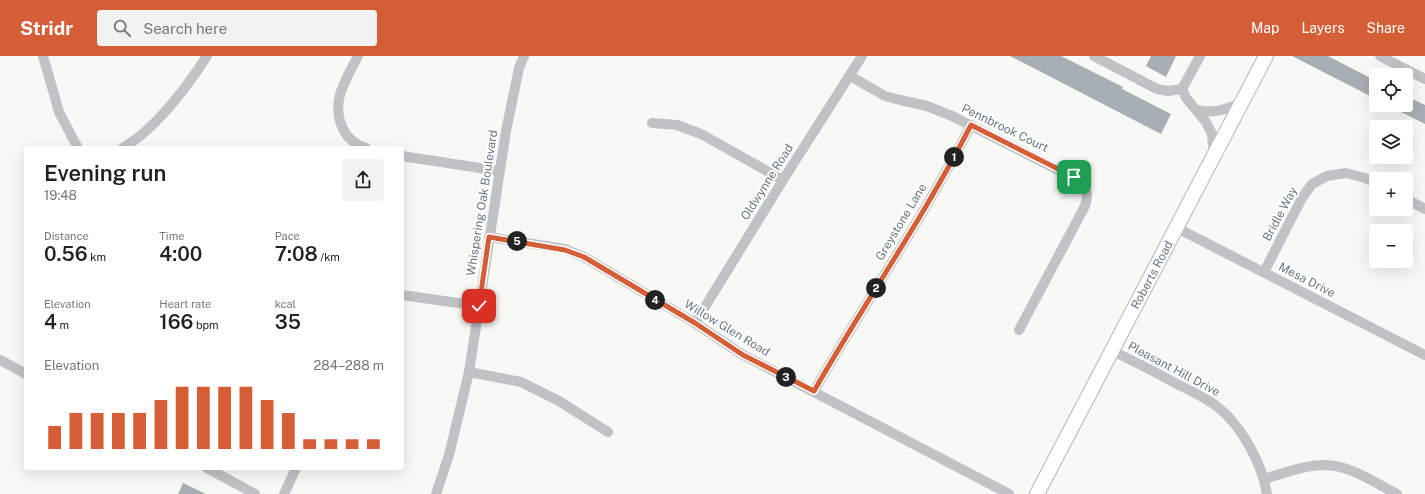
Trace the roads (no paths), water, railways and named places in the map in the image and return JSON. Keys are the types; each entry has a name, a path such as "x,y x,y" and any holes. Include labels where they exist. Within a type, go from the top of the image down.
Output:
{"main road":[{"name":"Roberts Road","path":"1037,494 1266,56"}],"street":[{"path":"43,56 60,112 77,146"},
{"path":"126,146 148,129 190,83 207,56"},
{"path":"358,56 340,90 337,111 344,131 350,139 359,146"},
{"name":"Whispering Oak Boulevard","path":"436,494 449,455 469,372 499,171 519,68 524,56"},
{"name":"Oldwynne Road","path":"695,323 783,180 862,56"},
{"path":"1094,56 1157,88 1168,91 1182,90"},
{"path":"1182,90 1200,56"},
{"path":"1380,56 1425,79"},
{"name":"Pennbrook Court","path":"850,76 885,96 927,106 971,125 1074,177 1082,182 1087,189 1088,198 1085,206 1019,330"},
{"path":"1182,90 1186,98 1206,122 1212,134 1214,156"},
{"path":"1196,110 1213,112 1224,110 1243,102"},
{"path":"652,123 677,125 701,134 783,180"},
{"name":"Greystone Lane","path":"814,391 949,168 971,125"},
{"path":"404,156 499,171"},
{"name":"Bridle Way","path":"1264,272 1302,198 1312,184 1327,176 1346,173 1369,180"},
{"path":"1413,203 1425,209"},
{"name":"Mesa Drive","path":"1177,228 1425,355"},
{"name":"Willow Glen Road","path":"489,237 565,250 584,257 695,323 743,355 1009,494"},
{"path":"404,295 479,306"},
{"name":"Pleasant Hill Drive","path":"1112,351 1194,392 1218,407 1238,428 1258,462 1264,478 1267,494"},
{"path":"0,360 24,373"},
{"path":"469,372 521,382 560,401 608,432"},
{"path":"1264,478 1300,469 1325,465 1349,470 1397,494"},
{"path":"211,470 255,494"},
{"path":"284,494 295,470"}]}
